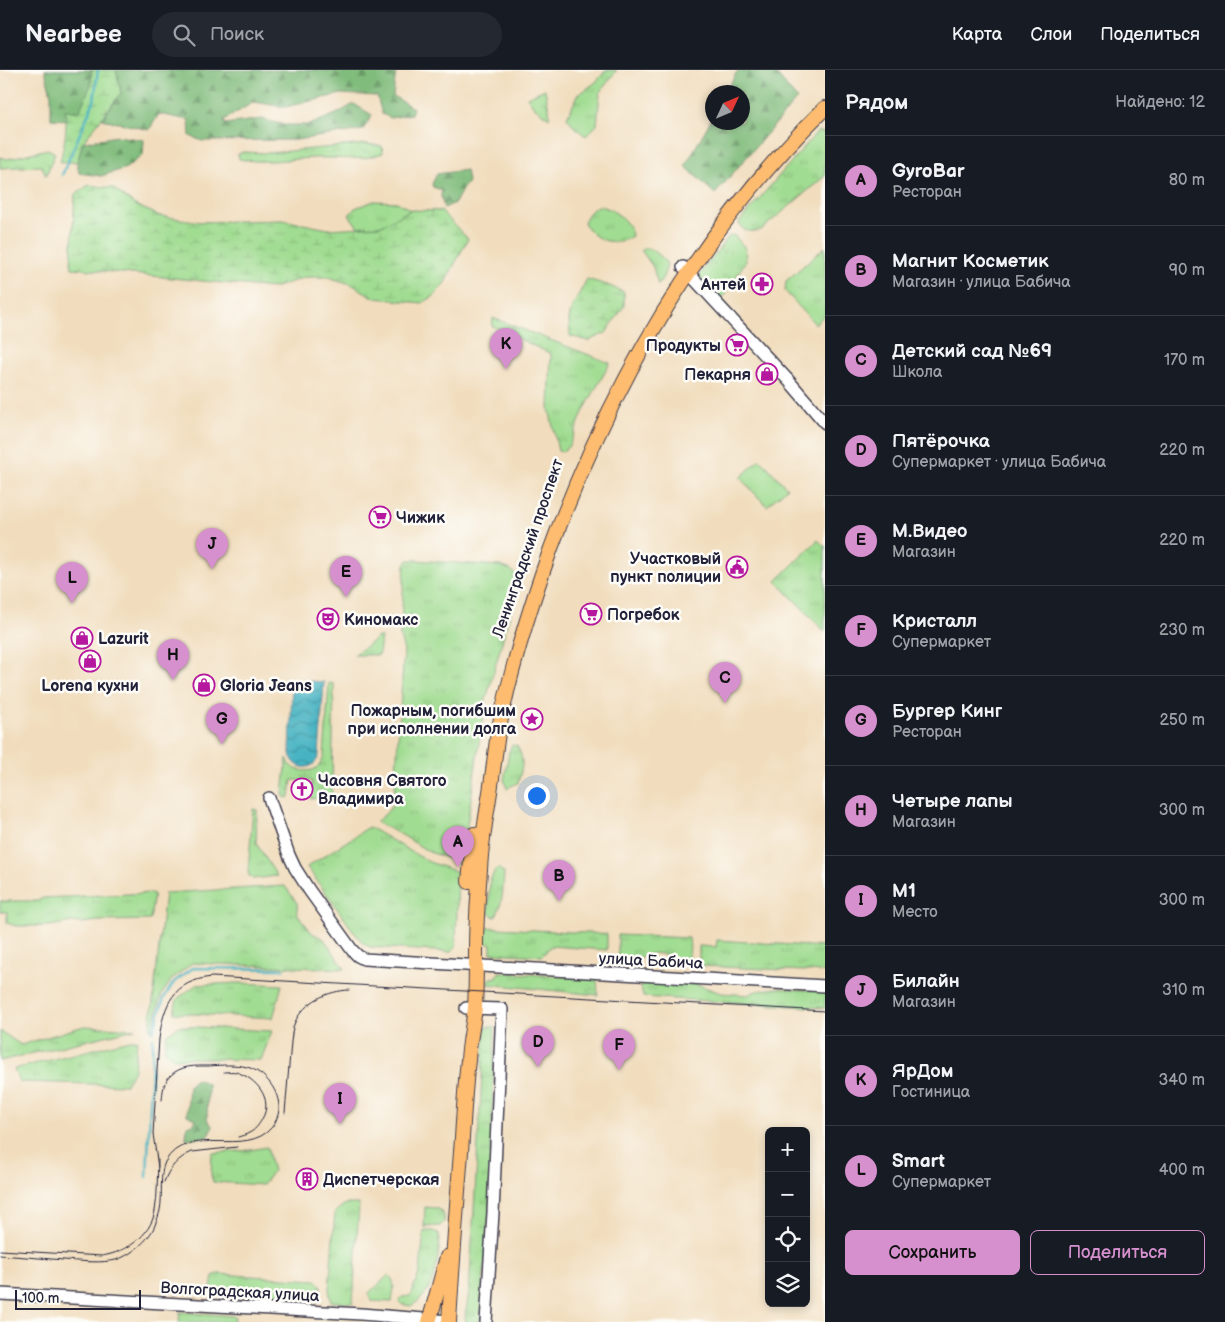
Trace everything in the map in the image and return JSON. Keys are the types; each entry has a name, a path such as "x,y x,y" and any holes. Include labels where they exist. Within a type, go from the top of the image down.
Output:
{"main road":[{"name":"Ленинградский проспект","path":"449,1322 468,1058 471,965 484,832 498,736 512,671 535,592 562,517 603,424 686,270 720,214 764,163 825,98"},
{"name":"Ленинградский проспект","path":"686,270 767,169 825,108"},
{"name":"Ленинградский проспект","path":"429,1321 455,1229"}],"street":[{"path":"686,270 789,381 825,423"},
{"name":"улица Бабича","path":"269,798 289,854 300,876 352,950 361,958 371,961 471,965 825,986"},
{"path":"470,1008 502,1010 486,1322"},
{"name":"Волгоградская улица","path":"0,1294 360,1318 449,1322"}],"green space":[{"path":"45,70 92,70 91,85 79,113 66,110 67,120 51,119 51,95"},
{"path":"92,70 116,70 121,93 83,142 77,162 60,162 66,130 65,110 79,112 91,85"},
{"path":"116,70 396,70 393,96 413,108 411,114 391,118 382,114 377,96 341,94 285,107 254,102 224,120 225,124 262,119 284,125 309,125 354,104 372,115 363,130 296,140 202,141 190,136 189,120 159,114 149,130 102,119 121,93"},
{"path":"606,70 617,70 600,92 597,125 586,136 575,128 567,117 578,95 596,82"},
{"path":"740,70 773,70 797,99 715,194 685,166 705,130 750,130 750,85 730,85 736,73"},
{"path":"545,89 549,118 534,107 527,97"},
{"path":"818,131 825,133 825,176 761,230 750,231 742,228 739,222"},
{"path":"117,136 144,140 143,155 126,168 101,176 79,173 77,162 83,142"},
{"path":"366,144 382,146 383,153 358,159 319,158 267,161 239,159 238,154 243,152 268,153"},
{"path":"48,149 55,153 46,176 42,166 0,168 0,157 7,159"},
{"path":"466,170 468,182 455,203 444,208 441,196 442,190 433,187 432,184 437,174"},
{"path":"89,185 113,188 135,205 160,216 201,222 283,220 328,229 380,226 411,210 441,211 468,239 444,284 433,297 422,303 375,298 351,284 328,277 306,277 273,288 72,268 75,194"},
{"path":"374,201 397,202 411,210 380,226 358,227 349,215 355,208"},
{"path":"599,206 610,209 620,216 631,231 632,236 625,240 611,242 598,238 592,233 584,222 590,212"},
{"path":"734,235 745,248 746,261 723,297 718,298 699,278 700,274 729,236"},
{"path":"825,247 825,315 815,324 785,291 786,281"},
{"path":"646,248 658,254 667,265 658,285 653,267 641,250"},
{"path":"587,279 624,292 624,306 606,333 588,341 570,336 569,320 571,309"},
{"path":"493,318 610,363 584,410 569,446 562,452 558,451 549,408 551,354 492,326"},
{"path":"760,459 787,488 767,506 740,478"},
{"path":"818,540 825,546 825,632 776,581"},
{"path":"408,560 500,566 511,570 518,577 518,585 485,703 464,846 460,849 459,855 451,859 429,852 376,822 389,810 394,800 404,651 400,637 405,564"},
{"path":"378,637 381,637 379,655 354,655"},
{"path":"329,683 334,684 332,793 329,796 311,799 312,781 292,780 290,796 288,798 284,797 287,758 293,768 306,771 317,768 324,756"},
{"path":"512,745 517,746 520,751 522,768 518,783 507,789 504,780"},
{"path":"253,809 257,810 256,843 277,876 253,879 249,876"},
{"path":"369,827 429,862 458,872 456,947 451,952 370,947 364,944 307,867"},
{"path":"498,868 504,873 504,879 501,902 495,917 488,913 490,881 495,870"},
{"path":"285,886 297,903 298,915 312,933 324,939 345,969 192,963 172,979 162,994 151,1031 165,893"},
{"path":"154,894 150,920 16,926 7,923 7,912 0,912 0,901 37,901 43,898"},
{"path":"479,927 607,934 607,950 551,946 542,956 491,953 491,944 479,943"},
{"path":"618,935 689,938 689,953 685,961 653,953 635,959 618,959"},
{"path":"717,940 825,947 825,972 704,966 699,961 699,946 716,947"},
{"path":"499,972 597,979 598,995 487,984 489,979 497,977"},
{"path":"640,982 696,984 721,993 748,995 753,992 774,988 825,991 825,1008 643,997"},
{"path":"238,983 282,985 273,1018 174,1013 177,999 196,985"},
{"path":"84,1026 135,1029 0,1061 0,1031 21,1045"},
{"path":"179,1026 272,1031 261,1060 174,1058 164,1050 167,1034"},
{"path":"485,1027 495,1027 489,1213 480,1322 466,1322 465,1317 469,1292"},
{"path":"130,1040 137,1040 134,1070 126,1085 19,1082 14,1069"},
{"path":"196,1079 208,1084 207,1119 213,1127 207,1137 186,1139 187,1126 194,1124 196,1119 187,1115 189,1085"},
{"path":"267,1147 273,1171 263,1185 213,1182 211,1175 212,1153"},
{"path":"345,1204 359,1204 353,1303 331,1302 329,1289 335,1212"},
{"path":"425,1207 442,1211 444,1222 440,1226 424,1227"},
{"path":"424,1231 438,1233 440,1238 434,1277 425,1294 418,1301 410,1306 401,1304 399,1300 402,1297 410,1296 420,1271"},
{"path":"217,1274 316,1280 321,1286 321,1292 319,1301 217,1294 211,1289 213,1276"},
{"path":"388,1275 393,1280 392,1302 371,1301 369,1293"},
{"path":"180,1312 235,1316 234,1322 179,1322"}],"water":[{"path":"292,680 324,682 319,755 317,761 309,767 296,764 290,754"}],"waterway":[{"path":"62,175 94,101 98,70"},
{"path":"153,1032 164,998 174,982 193,968 283,969"},
{"path":"147,1177 153,1038"}],"tram line":[{"path":"158,1167 153,1134 161,1026 173,996 188,983 199,979 212,977 825,1011"},
{"path":"285,1113 291,1042 295,1022 305,1008 318,998 333,992 349,990"},
{"path":"0,1255 93,1262 110,1261 123,1257 143,1243 152,1231 160,1210 163,1167 175,1150 187,1144 233,1142 261,1136 272,1127 277,1119 279,1110 277,1096 270,1083 260,1073 238,1065 193,1066 174,1072 166,1081 162,1100"},
{"path":"224,1072 236,1072 250,1079 261,1090 266,1104 262,1119 255,1129 238,1137"},
{"path":"164,1182 175,1164 182,1157 192,1152 237,1147"},
{"path":"0,1250 102,1256 128,1247 142,1236 152,1220 157,1199 158,1160"}],"place":[{"name":"Антей","path":"762,284"},
{"name":"Продукты","path":"737,345"},
{"name":"ЯрДом","path":"506,369"},
{"name":"Пекарня","path":"767,374"},
{"name":"Чижик","path":"380,517"},
{"name":"Участковый пункт полиции","path":"737,567"},
{"name":"Билайн","path":"212,569"},
{"name":"М.Видео","path":"346,597"},
{"name":"Smart","path":"72,603"},
{"name":"Погребок","path":"591,614"},
{"name":"Киномакс","path":"328,619"},
{"name":"Lazurit","path":"82,638"},
{"name":"Lorena кухни","path":"90,661"},
{"name":"Четыре лапы","path":"173,680"},
{"name":"Gloria Jeans","path":"204,685"},
{"name":"Детский сад №69","path":"725,703"},
{"name":"Пожарным, погибшим при исполнении долга","path":"532,719"},
{"name":"Бургер Кинг","path":"222,744"},
{"name":"Часовня Святого Владимира","path":"302,789"},
{"name":"GyroBar","path":"458,867"},
{"name":"Магнит Косметик","path":"559,901"},
{"name":"Пятёрочка","path":"538,1067"},
{"name":"Кристалл","path":"619,1070"},
{"name":"М1","path":"340,1124"},
{"name":"Диспетчерская","path":"307,1179"}]}
